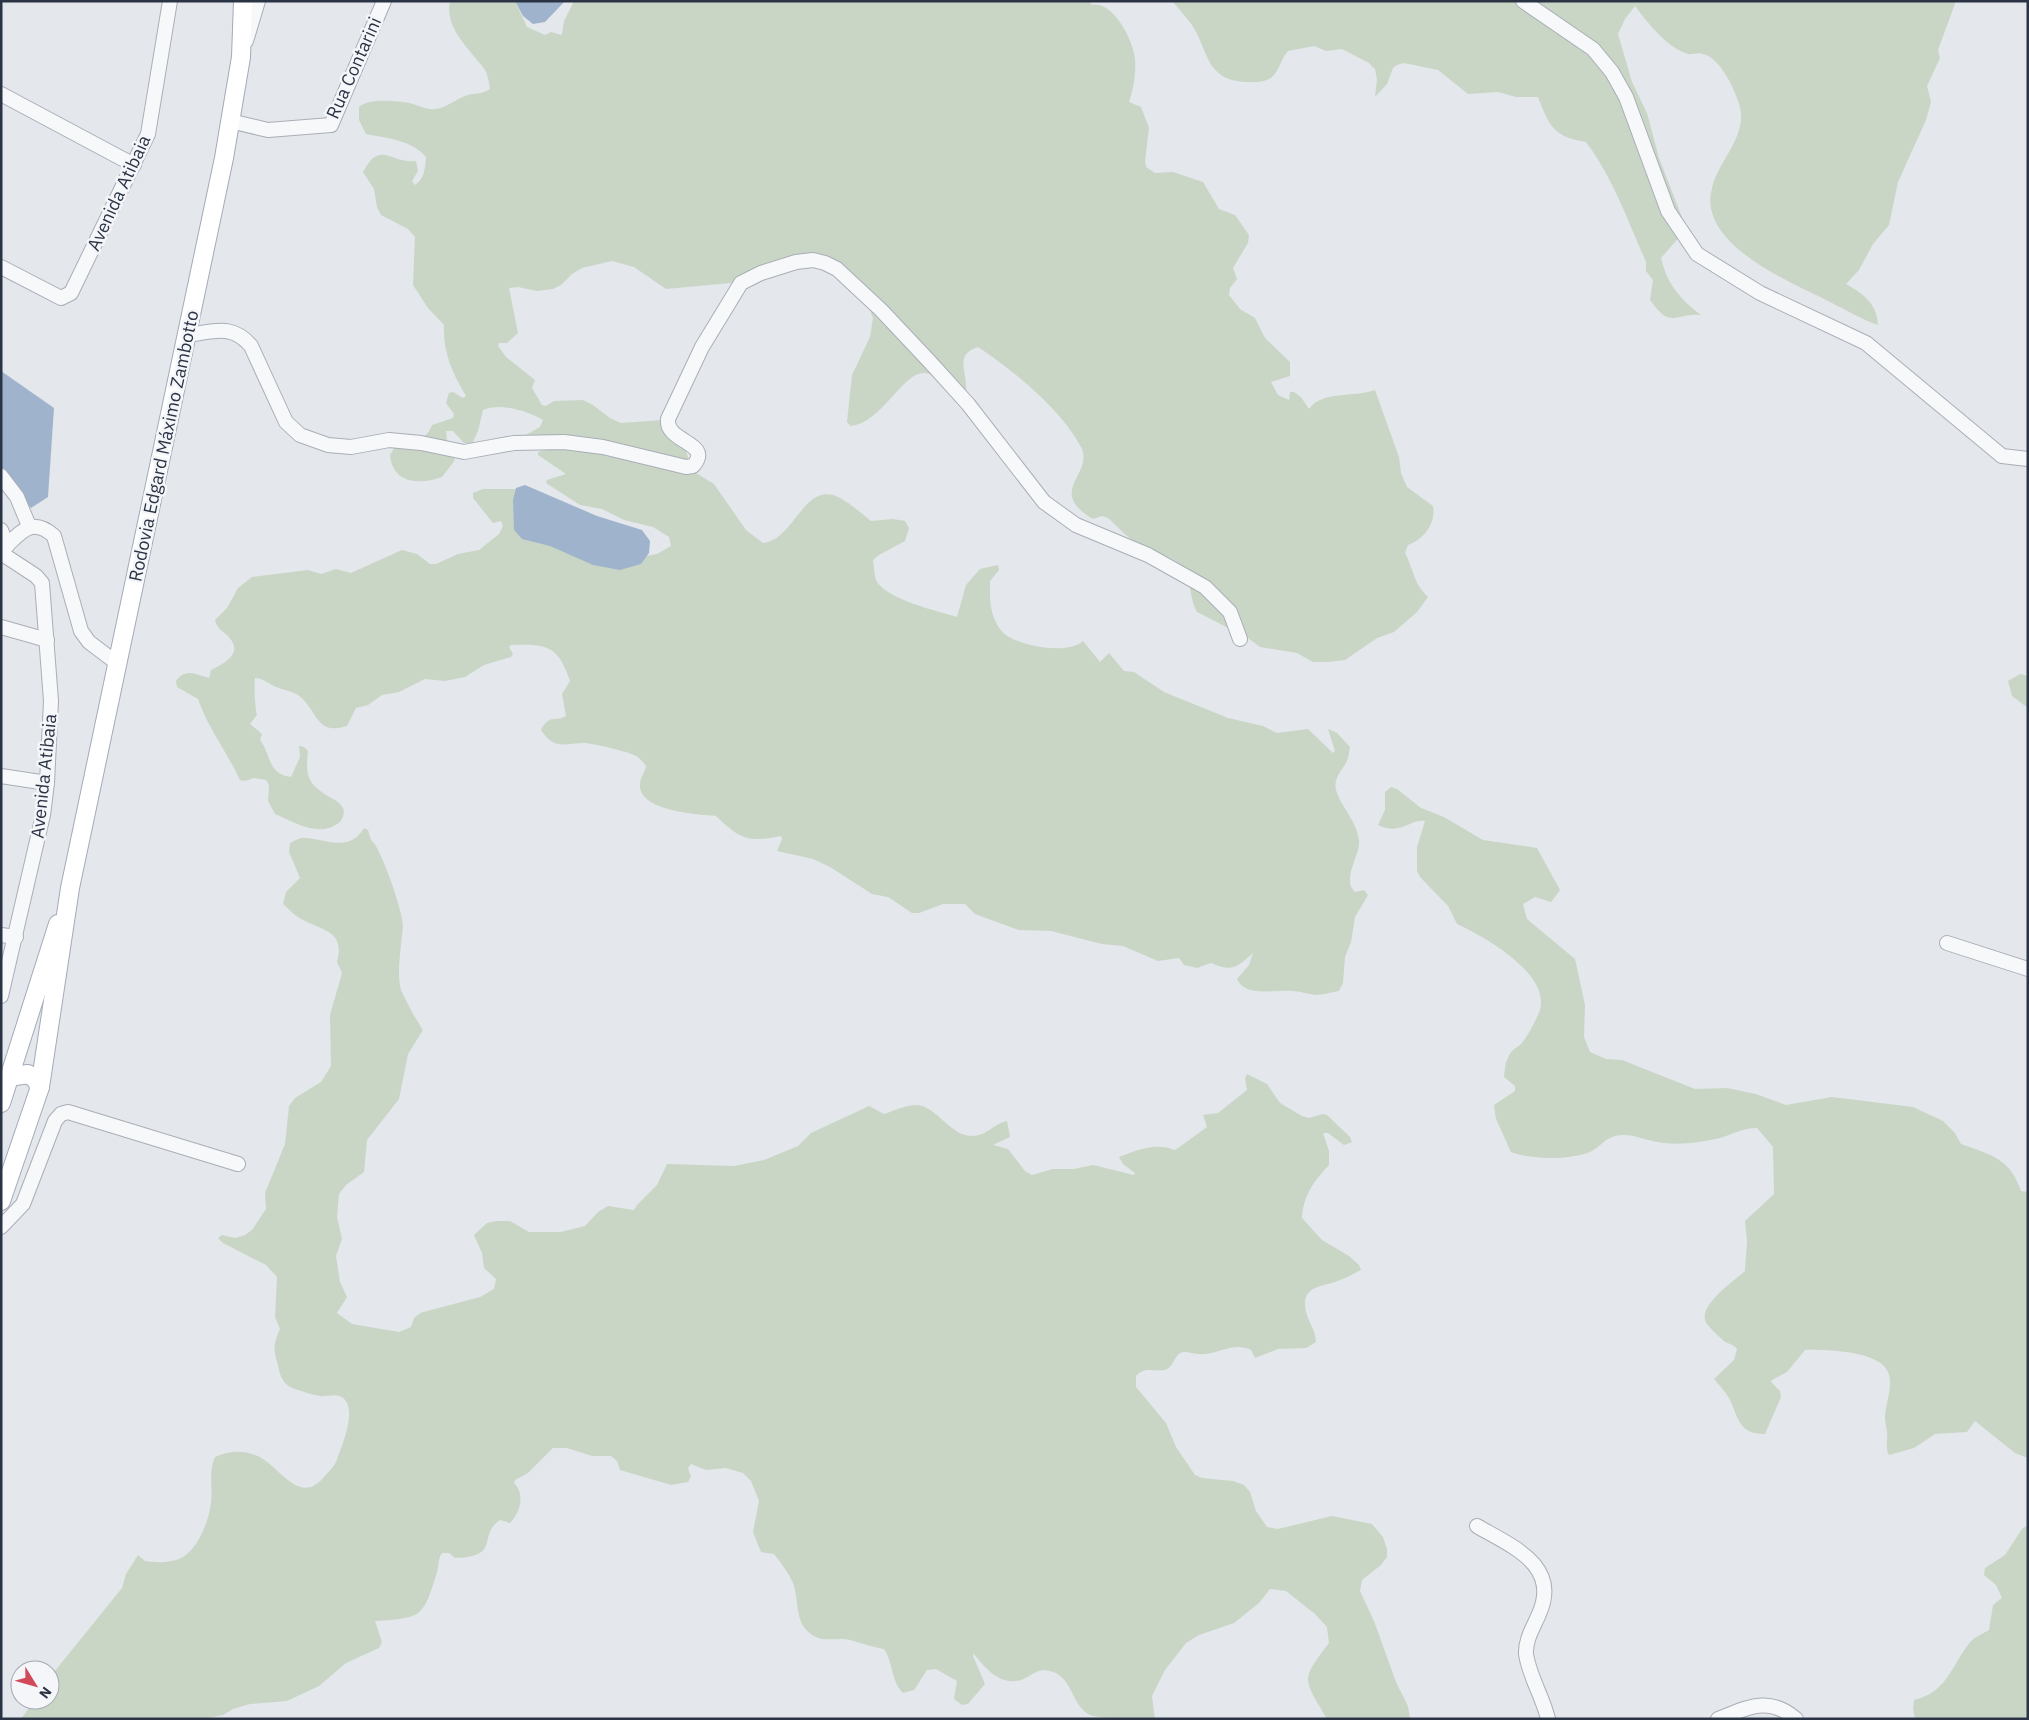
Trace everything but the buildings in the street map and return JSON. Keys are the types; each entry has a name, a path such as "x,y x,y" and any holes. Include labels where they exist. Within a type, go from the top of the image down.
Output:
{"main road":[{"name":"Rodovia Edgard Máximo Zambotto","path":"1,1202 40,1087 70,888 224,158 241,56 243,1"},
{"name":"Rodovia Edgard Máximo Zambotto","path":"1,1103 70,888"},
{"path":"9,1077 28,1074 35,1079 40,1087"}],"street":[{"name":"Avenida Atibaia","path":"1,267 61,298 71,293 148,134 170,1"},
{"path":"241,56 258,1"},
{"name":"Rua Contarini","path":"230,121 268,130 331,125 384,1"},
{"path":"1523,1 1593,49 1612,72 1626,97 1668,211 1697,254 1760,293 1866,343 2002,456 2028,459"},
{"path":"1,94 134,165"},
{"path":"186,335 229,332 243,336 252,346 286,422 300,435 328,445 352,447 389,440 421,443 464,452 514,443 564,442 603,447 686,467 693,466 699,454 696,448 671,432 667,426 668,419 702,347 735,289 747,279 796,262 813,260 825,263 836,269 881,310 930,362 968,404 1044,502 1076,525 1148,556 1205,587 1230,612 1240,639"},
{"path":"1,476 17,496 29,526"},
{"path":"3,550 29,526 46,529 54,536 81,631 89,642 118,664"},
{"path":"1,530 3,550"},
{"name":"Avenida Atibaia","path":"1,996 44,815 52,701 42,583 3,550"},
{"path":"1,627 47,640"},
{"path":"1,776 47,783"},
{"path":"1,935 16,937"},
{"path":"1948,943 2028,969"},
{"path":"1,1227 23,1204 55,1121 61,1114 68,1112 238,1164"},
{"path":"1477,1526 1526,1555 1535,1564 1542,1577 1545,1592 1543,1606 1529,1637 1526,1655 1544,1702 1548,1719"},
{"path":"1718,1719 1760,1704 1780,1708 1796,1719"}],"green space":[{"path":"450,1 515,1 527,27 545,35 551,32 562,35 564,21 574,1 1089,1 1092,5 1100,5 1115,15 1126,33 1134,52 1135,75 1129,102 1141,107 1149,128 1146,167 1155,173 1173,172 1203,182 1219,209 1235,215 1249,235 1248,243 1233,268 1237,279 1230,288 1229,295 1240,309 1255,318 1265,338 1290,362 1290,376 1271,382 1278,395 1289,400 1290,392 1294,392 1301,397 1309,409 1322,399 1375,390 1399,457 1401,473 1407,487 1433,506 1431,525 1424,535 1408,545 1405,553 1416,581 1428,597 1417,612 1394,632 1377,638 1345,660 1313,662 1297,653 1260,647 1248,638 1197,612 1185,571 1177,562 1140,546 1108,518 1102,516 1093,519 1079,509 1073,500 1072,491 1084,457 1081,447 1062,419 1036,392 978,347 965,355 965,395 953,390 930,374 917,375 900,388 873,416 851,426 847,422 852,375 870,337 873,318 869,307 821,259 741,282 666,289 634,267 612,261 582,268 553,289 537,291 518,287 509,288 518,333 507,343 499,343 498,346 506,357 535,380 532,388 542,405 546,406 554,401 583,400 621,423 662,420 686,450 691,470 714,484 746,530 763,543 774,539 783,532 808,503 817,497 828,494 840,498 871,521 893,519 905,521 909,528 905,541 873,560 876,580 881,587 900,598 925,608 957,617 966,585 980,569 998,565 999,570 990,581 992,612 1000,629 1006,635 1016,640 1040,647 1053,648 1065,648 1083,641 1100,662 1109,653 1124,671 1134,672 1164,692 1228,718 1263,726 1277,733 1308,729 1333,753 1335,751 1328,729 1337,733 1350,747 1348,758 1337,777 1336,790 1359,837 1358,850 1350,875 1351,887 1355,892 1364,890 1368,895 1355,917 1351,942 1345,957 1343,983 1339,991 1316,995 1295,991 1254,991 1247,989 1237,979 1249,965 1253,953 1234,967 1229,968 1211,963 1197,968 1184,965 1179,958 1158,961 1123,946 1102,944 1051,931 1019,930 975,914 965,904 943,904 919,913 912,913 888,897 872,894 830,867 813,859 777,851 782,839 781,836 752,839 738,834 716,816 684,813 658,806 648,800 642,793 640,782 646,766 638,757 586,743 556,744 546,737 541,730 544,725 550,720 566,716 562,694 570,681 561,660 550,649 542,646 511,645 509,647 513,654 511,657 484,665 465,677 445,681 425,679 399,692 382,695 368,705 356,708 347,726 337,728 329,728 323,725 305,701 298,695 255,678 257,715 250,724 262,734 260,740 274,768 278,772 291,777 300,757 299,746 304,747 308,751 307,767 310,779 317,788 341,805 344,810 343,817 340,822 324,829 299,825 275,814 268,801 269,785 266,780 254,778 245,781 240,780 207,720 198,699 177,687 176,681 183,674 187,673 209,678 211,670 231,657 234,652 232,641 218,627 215,620 227,608 238,588 252,577 308,570 321,574 336,569 351,573 402,550 417,554 430,564 436,564 458,554 479,550 499,534 503,526 501,521 493,523 473,498 473,493 483,489 520,489 641,557 657,554 671,546 669,537 653,527 624,520 602,509 580,505 546,483 547,480 566,474 538,455 538,452 546,450 546,448 526,435 540,427 543,420 522,411 505,407 483,410 478,431 472,444 464,443 453,431 446,431 447,441 455,460 442,477 425,481 408,480 396,472 392,465 390,455 397,443 423,438 432,425 453,418 454,414 446,403 449,393 453,392 463,398 466,396 449,362 445,344 444,325 428,308 413,285 415,237 408,229 381,215 377,207 374,189 363,172 369,162 381,155 407,161 416,161 418,171 412,181 415,185 423,176 426,157 406,143 366,134 359,120 359,107 369,102 391,101 436,109 464,96 482,93 490,89 485,70 455,30 449,11"},
{"path":"1172,1 1956,1 1938,50 1940,58 1927,86 1931,102 1926,120 1898,182 1889,225 1873,244 1859,270 1846,284 1872,305 1878,325 1768,270 1748,257 1731,242 1718,226 1711,208 1712,188 1737,135 1740,124 1741,113 1736,95 1725,73 1715,61 1703,54 1688,54 1672,46 1658,34 1635,6 1625,19 1618,34 1632,82 1647,113 1659,158 1683,220 1681,235 1661,258 1667,276 1675,290 1701,315 1669,318 1657,309 1650,300 1653,280 1646,271 1646,262 1604,170 1586,142 1567,137 1554,128 1546,116 1538,97 1516,97 1498,92 1468,94 1438,70 1404,63 1393,68 1387,84 1375,97 1377,80 1375,69 1369,63 1342,49 1326,51 1314,46 1288,51 1278,70 1266,80 1246,82 1233,80 1215,70 1192,25"},
{"path":"2020,674 2028,676 2028,708 2012,696 2008,681"},
{"path":"1391,787 1397,789 1421,808 1444,817 1483,840 1537,848 1560,890 1551,902 1535,897 1523,904 1527,919 1575,959 1585,1005 1584,1037 1590,1052 1606,1059 1622,1060 1695,1089 1727,1088 1756,1094 1786,1105 1832,1097 1913,1107 1943,1121 1955,1133 1961,1144 1998,1159 2011,1171 2021,1191 2028,1192 2028,1458 2015,1453 1975,1421 1967,1432 1935,1434 1914,1448 1889,1455 1885,1418 1890,1389 1888,1372 1883,1365 1874,1360 1838,1351 1805,1350 1787,1372 1771,1382 1780,1391 1781,1397 1765,1434 1749,1431 1744,1428 1727,1395 1714,1379 1734,1360 1737,1349 1715,1333 1707,1324 1705,1317 1706,1310 1717,1295 1745,1271 1747,1241 1745,1221 1774,1194 1773,1147 1757,1128 1752,1128 1720,1138 1671,1144 1621,1135 1608,1139 1590,1152 1561,1158 1540,1158 1511,1152 1496,1119 1494,1105 1515,1091 1515,1086 1504,1077 1506,1064 1510,1053 1521,1044 1537,1017 1541,1002 1538,988 1529,974 1516,961 1500,949 1457,924 1448,906 1420,877 1417,871 1417,847 1425,821 1414,822 1393,829 1378,825 1385,810 1385,792"},
{"path":"364,828 368,830 390,880 403,925 399,966 401,990 423,1030 408,1054 399,1099 367,1140 364,1172 346,1185 339,1194 337,1217 342,1239 336,1256 340,1282 347,1297 337,1313 352,1324 399,1332 411,1327 414,1318 420,1313 480,1297 494,1289 496,1279 484,1268 482,1253 474,1235 487,1223 510,1221 529,1232 561,1232 585,1226 598,1212 608,1206 634,1210 657,1185 667,1164 734,1166 764,1160 798,1146 811,1133 869,1106 884,1114 908,1106 922,1106 935,1113 958,1132 972,1136 982,1134 1007,1121 1010,1137 993,1145 1008,1149 1025,1171 1032,1175 1053,1169 1074,1169 1093,1165 1134,1175 1135,1173 1123,1164 1119,1157 1146,1148 1161,1147 1174,1150 1178,1148 1207,1127 1203,1115 1218,1113 1247,1090 1245,1078 1247,1074 1267,1084 1280,1103 1302,1116 1309,1118 1323,1114 1327,1115 1350,1137 1352,1142 1344,1145 1328,1133 1323,1133 1329,1151 1329,1165 1310,1189 1302,1218 1322,1240 1349,1256 1359,1265 1361,1270 1343,1279 1314,1289 1306,1296 1306,1312 1315,1334 1316,1342 1306,1348 1278,1349 1255,1358 1251,1350 1238,1347 1206,1354 1182,1352 1168,1369 1146,1370 1139,1373 1136,1376 1136,1387 1166,1423 1176,1447 1195,1475 1202,1478 1233,1481 1244,1485 1250,1492 1256,1511 1267,1527 1278,1529 1332,1516 1372,1524 1383,1537 1387,1549 1387,1557 1381,1565 1362,1580 1360,1591 1374,1621 1396,1682 1408,1706 1410,1719 1327,1719 1309,1687 1308,1680 1313,1665 1329,1643 1327,1627 1315,1614 1286,1591 1270,1589 1259,1603 1234,1623 1199,1635 1186,1643 1165,1670 1152,1696 1155,1719 1113,1718 1090,1715 1079,1705 1068,1685 1058,1674 1045,1670 1021,1680 1006,1680 994,1675 974,1654 973,1656 985,1684 968,1704 962,1705 954,1699 957,1681 936,1669 927,1670 914,1690 903,1693 896,1683 884,1649 846,1639 816,1637 804,1627 798,1613 795,1590 791,1579 774,1554 761,1552 753,1532 759,1501 751,1481 743,1473 726,1468 706,1470 691,1464 688,1468 691,1477 688,1482 671,1485 620,1470 617,1461 611,1456 592,1456 567,1448 553,1448 528,1473 515,1480 514,1483 520,1492 520,1503 517,1513 510,1523 500,1520 493,1526 487,1544 479,1554 455,1558 449,1553 442,1553 424,1607 418,1613 403,1619 375,1621 382,1642 379,1648 346,1663 319,1686 287,1701 250,1704 233,1709 223,1715 202,1719 21,1719 28,1710 60,1710 60,1665 122,1588 126,1574 138,1555 145,1561 169,1561 183,1557 194,1547 202,1533 210,1510 212,1468 215,1457 235,1452 255,1455 272,1466 289,1481 297,1486 306,1488 315,1485 336,1462 348,1426 349,1407 345,1400 337,1395 317,1396 291,1388 284,1382 275,1351 275,1343 280,1329 275,1317 277,1277 266,1265 223,1243 218,1238 222,1235 235,1238 245,1235 252,1230 266,1209 265,1193 285,1144 289,1106 295,1098 321,1082 331,1066 330,1015 342,973 337,962 338,943 329,932 306,922 283,904 286,892 300,878 289,852 290,843 303,838 337,843 352,840"},
{"path":"2028,1525 2028,1719 1915,1719 1914,1700 1935,1691 1948,1676 1972,1640 1989,1630 1993,1605 2002,1598 1996,1585 1984,1575 1985,1568 2005,1555 2022,1529"}],"water":[{"path":"515,1 565,1 545,22 533,24 523,16"},
{"path":"1,371 54,408 48,497 31,508 1,470"},
{"path":"525,485 597,516 642,530 650,541 649,553 641,564 620,570 593,565 550,546 522,539 514,530 513,500 516,488"}]}
